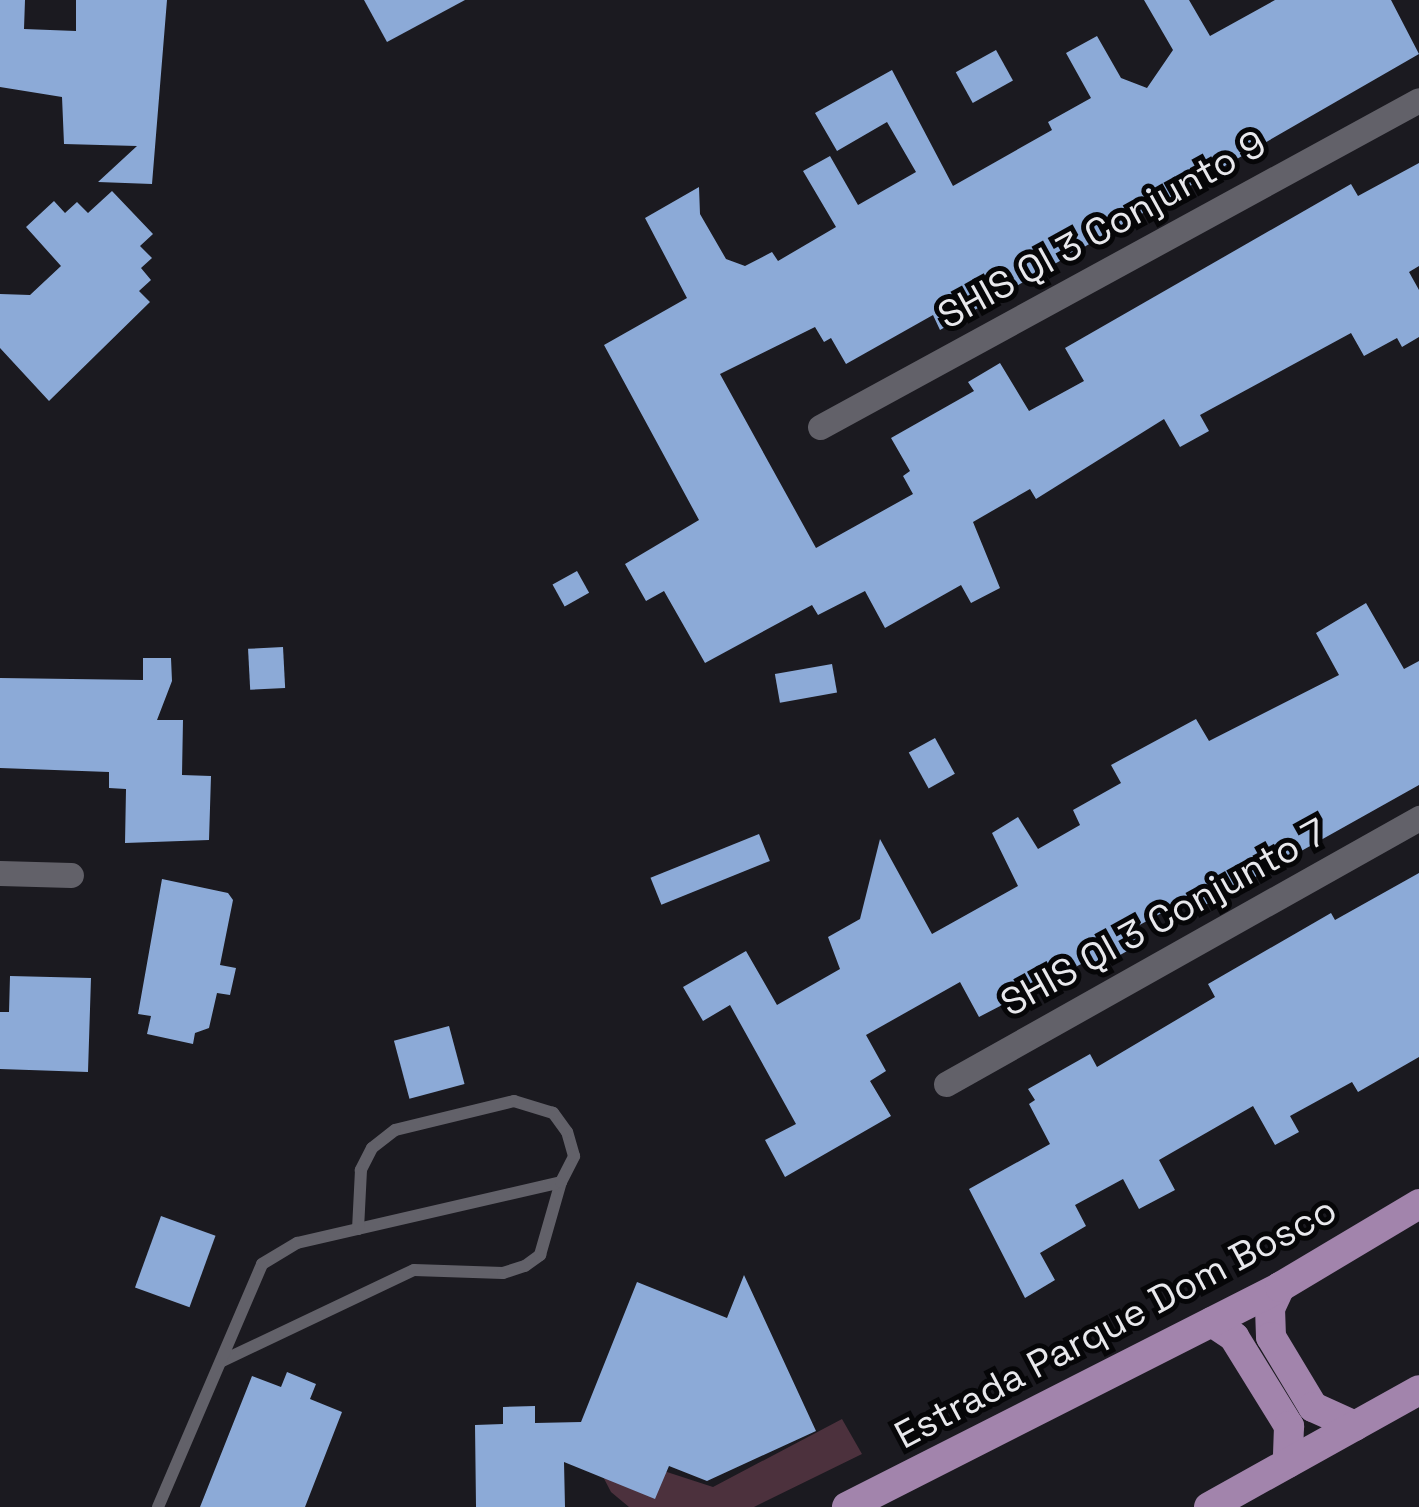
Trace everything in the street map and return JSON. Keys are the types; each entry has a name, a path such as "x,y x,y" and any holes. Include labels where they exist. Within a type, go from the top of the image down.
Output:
{"main road":[{"name":"Estrada Parque Dom Bosco","path":"847,1507 1280,1288 1419,1204"},
{"path":"1280,1288 1270,1308 1271,1337 1312,1408 1356,1426"},
{"path":"1212,1322 1234,1337 1289,1426 1288,1463"},
{"path":"1209,1507 1419,1390"}],"street":[{"name":"SHIS QI 3 Conjunto 9","path":"820,427 1419,100"},
{"name":"SHIS QI 3 Conjunto 7","path":"946,1084 1419,818"},
{"path":"0,873 71,875"}],"lane":[{"path":"222,1360 414,1270 502,1273 526,1266 540,1255 561,1182 574,1156 553,1113 514,1101 395,1130 372,1148 361,1170 358,1228"},
{"path":"158,1507 262,1264 297,1243 561,1182"}],"shaded area":[{"path":"842,1419 862,1454 754,1507 629,1507 611,1492 587,1446 713,1487"}],"building":[{"path":"0,0 25,0 24,29 76,31 76,0 167,0 152,184 98,182 137,146 64,144 62,97 0,87"},
{"path":"364,0 465,0 387,42"},
{"path":"1144,0 1189,0 1210,36 1275,0 1391,0 1419,54 940,330 933,315 846,364 831,338 824,342 815,327 720,374 816,548 913,494 903,476 910,471 891,438 974,391 968,382 1000,363 1029,411 1084,381 1065,348 1351,184 1358,196 1419,163 1419,266 1409,272 1419,290 1419,337 1402,347 1397,338 1364,356 1351,333 1200,415 1209,431 1180,447 1164,419 1036,499 1030,489 973,522 1000,588 971,603 961,585 885,628 865,591 818,615 812,605 705,663 664,591 646,601 625,564 699,520 604,345 687,298 645,218 699,187 700,214 726,259 745,266 772,252 778,261 836,227 803,171 830,156 858,205 916,172 887,122 837,151 815,113 892,70 953,186 1052,130 1048,122 1091,98 1066,53 1097,36 1121,78 1147,88 1173,50"},
{"path":"996,50 1013,81 973,103 956,72"},
{"path":"112,191 153,234 140,246 152,258 141,268 151,280 139,291 150,302 49,401 0,348 0,294 30,295 61,266 26,227 54,201 65,213 77,202 88,213"},
{"path":"577,571 589,593 565,606 553,585"},
{"path":"1366,603 1404,669 1419,661 1419,785 1189,914 1182,902 1134,928 1143,942 1092,971 1087,961 979,1017 960,982 866,1035 886,1071 870,1081 891,1116 785,1177 765,1140 796,1124 730,1005 703,1021 683,987 746,951 777,1005 840,969 828,937 860,919 880,839 932,934 1018,886 992,833 1018,817 1038,849 1080,825 1073,810 1121,783 1111,765 1196,719 1209,741 1339,675 1316,633"},
{"path":"283,647 285,688 250,690 248,649"},
{"path":"143,658 171,658 172,681 157,720 183,720 182,775 211,776 209,840 125,843 126,789 109,788 109,772 0,768 0,678 143,680"},
{"path":"832,664 837,693 780,703 775,674"},
{"path":"935,738 955,774 929,788 909,753"},
{"path":"759,834 770,861 661,905 651,878"},
{"path":"1419,873 1419,1057 1358,1092 1352,1082 1290,1116 1299,1132 1275,1145 1253,1106 1159,1160 1175,1190 1139,1209 1123,1179 1075,1205 1086,1226 1040,1253 1055,1280 1025,1298 969,1189 1050,1144 1029,1104 1035,1100 1028,1089 1090,1054 1097,1067 1215,997 1208,984 1331,913 1335,920"},
{"path":"162,879 228,893 233,900 220,965 236,968 230,995 217,993 209,1028 195,1033 193,1044 147,1034 151,1016 138,1014"},
{"path":"10,976 91,978 88,1072 0,1069 0,1012 9,1012"},
{"path":"449,1026 465,1084 409,1099 394,1041"},
{"path":"161,1216 216,1236 190,1307 135,1287"},
{"path":"744,1275 816,1431 707,1481 669,1466 655,1499 564,1462 565,1507 476,1507 475,1425 503,1424 503,1407 535,1406 535,1423 581,1422 637,1282 727,1318"},
{"path":"287,1372 316,1384 310,1399 342,1412 305,1507 200,1507 252,1376 281,1387"}]}
